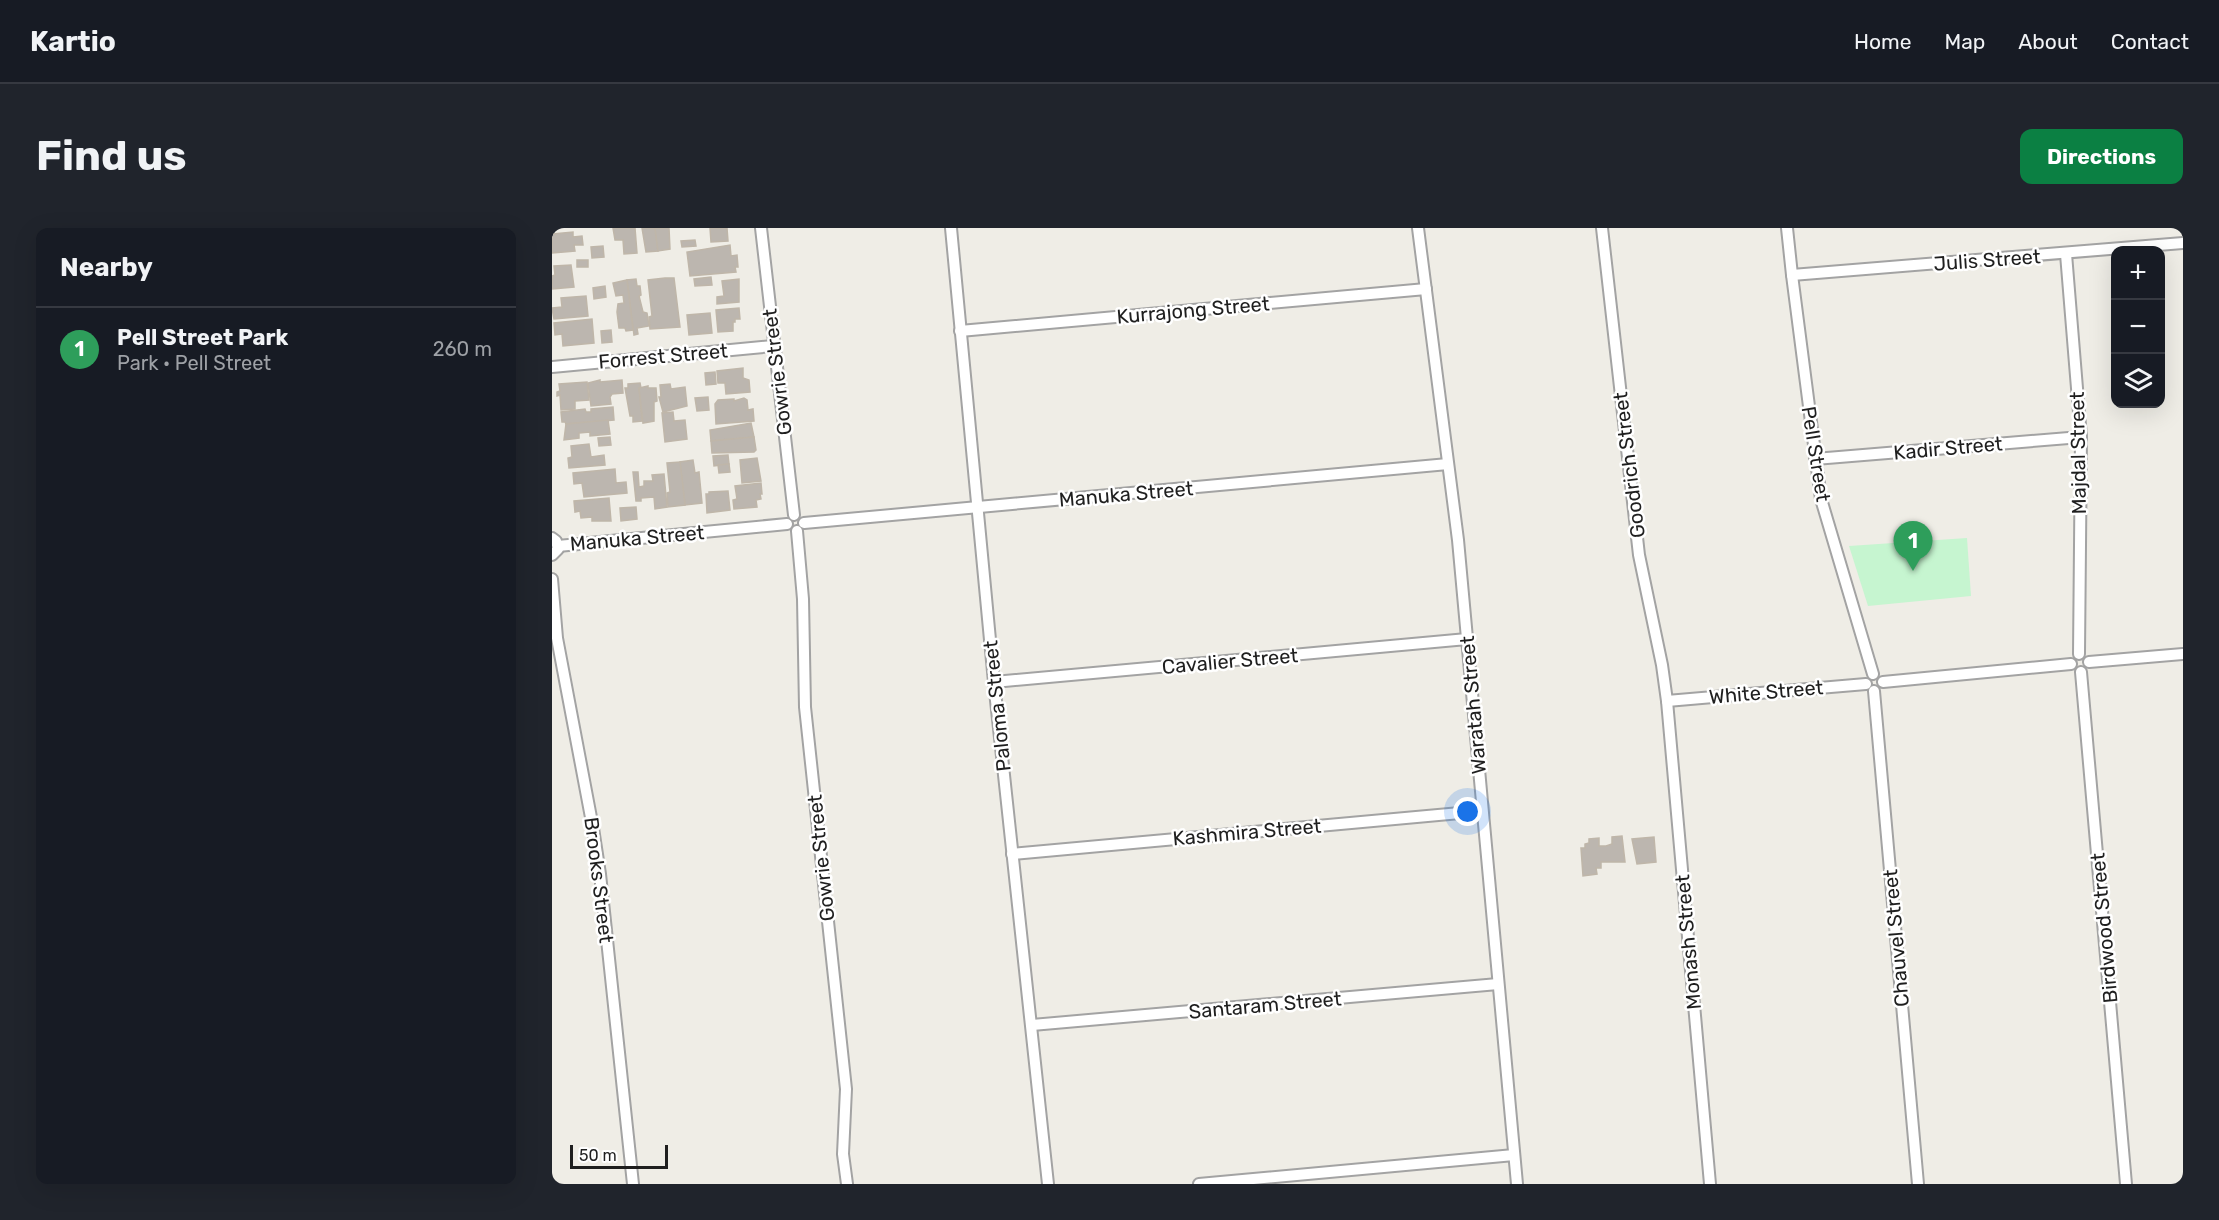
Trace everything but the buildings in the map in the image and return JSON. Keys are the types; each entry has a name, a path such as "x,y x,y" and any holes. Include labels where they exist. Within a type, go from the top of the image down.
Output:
{"street":[{"name":"Gowrie Street","path":"761,228 791,520"},
{"name":"Paloma Street","path":"951,228 994,682 1048,1184"},
{"name":"Waratah Street","path":"1418,228 1448,464 1467,639 1517,1184"},
{"name":"Goodrich Street","path":"1602,228 1639,555 1662,665 1667,701"},
{"name":"Pell Street","path":"1787,228 1821,500 1873,674"},
{"name":"Julis Street","path":"1792,275 2183,243"},
{"name":"Majdal Street","path":"2066,254 2081,437 2079,654"},
{"name":"Kurrajong Street","path":"960,331 1426,289"},
{"name":"Forrest Street","path":"552,366 773,346"},
{"name":"Kadir Street","path":"1815,459 2081,437"},
{"name":"Manuka Street","path":"800,527 977,507 1448,464"},
{"path":"791,520 801,517 800,527"},
{"name":"Manuka Street","path":"554,546 791,520"},
{"name":"Gowrie Street","path":"800,527 804,599 805,707 846,1089 843,1154 847,1184"},
{"name":"Brooks Street","path":"552,579 557,638 600,874 633,1184"},
{"name":"Cavalier Street","path":"994,682 1467,639"},
{"path":"2079,654 2087,657 2089,662 2086,670 2081,672 2073,669 2071,664 2073,656 2079,654"},
{"path":"2089,662 2183,654"},
{"path":"1883,682 2071,664"},
{"name":"Birdwood Street","path":"2081,672 2126,1184"},
{"path":"1873,674 1880,676 1883,682 1882,687 1870,687 1868,676 1873,674"},
{"name":"White Street","path":"1667,701 1870,687"},
{"name":"Chauvel Street","path":"1870,687 1918,1184"},
{"name":"Monash Street","path":"1667,701 1710,1184"},
{"name":"Kashmira Street","path":"1012,854 1482,811"},
{"name":"Santaram Street","path":"1032,1025 1498,984"},
{"path":"1199,1184 1514,1155"}],"green space":[{"path":"1967,538 1971,596 1868,606 1849,546"}],"place":[{"name":"Pell Street Park","path":"1913,571"}]}
